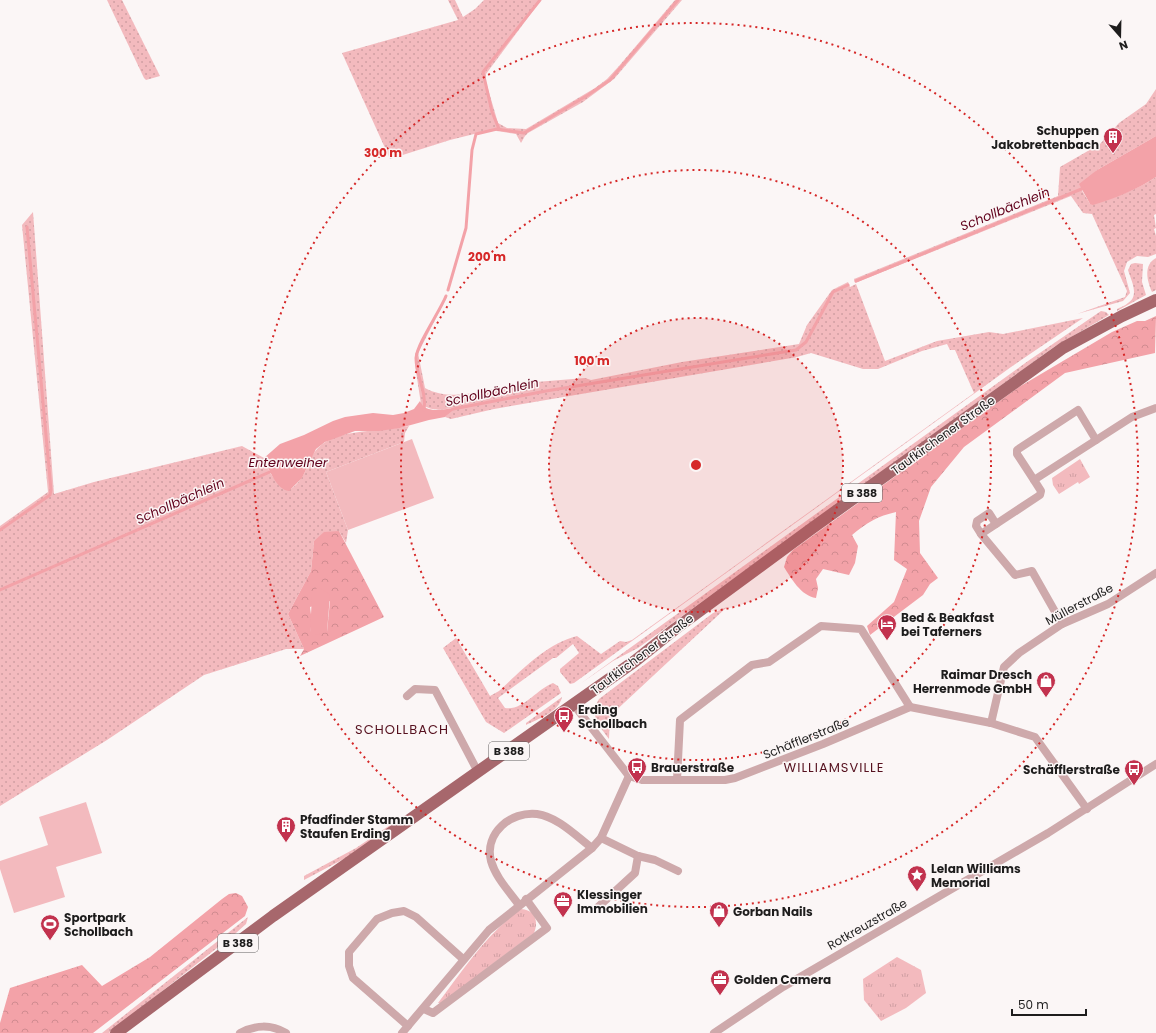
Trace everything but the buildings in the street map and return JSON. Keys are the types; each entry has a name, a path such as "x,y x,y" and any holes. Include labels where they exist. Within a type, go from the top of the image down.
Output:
{"main road":[{"name":"Taufkirchener Straße","path":"116,1033 273,916 574,705 804,534 1063,348 1122,316 1156,300"}],"street":[{"path":"1034,480 1132,417 1156,408"},
{"path":"981,534 1040,495 1041,491 1017,454 1018,450 1078,410 1096,440"},
{"path":"996,524 989,513 977,521 976,526 1015,575 1032,571 1062,624"},
{"name":"Müllerstraße","path":"991,723 1004,667 1019,653 1062,624 1108,604 1156,573"},
{"path":"677,780 680,720 752,665 769,662 822,626 861,628 910,707 991,723 1035,737 1087,809"},
{"path":"407,696 415,689 435,690 478,772"},
{"path":"402,1033 424,1009 463,959 489,930 526,899 592,848 601,838 629,776 574,705"},
{"name":"Schäfflerstraße","path":"629,776 642,780 725,780 735,778 823,744 910,707"},
{"name":"Rotkreuzstraße","path":"714,1033 783,987 1048,833 1156,764"},
{"path":"519,905 498,877 491,860 492,842 504,823 523,816 537,814 567,828 592,848"},
{"path":"601,838 638,856 656,860 678,871"},
{"path":"598,907 635,873 638,856"},
{"path":"424,1009 433,1013 547,928 526,899"},
{"path":"408,1026 353,978 350,972 348,959 349,952 377,919 386,915 404,911 416,917 463,959"},
{"path":"240,1033 265,1026 274,1027 286,1033"}],"green space":[{"path":"107,0 122,0 160,76 146,80 144,78"},
{"path":"448,0 455,0 463,17 475,9 484,0 541,0 486,74 486,82 498,123 507,128 526,129 595,88 607,79 675,0 682,0 614,79 583,102 528,133 521,143 516,134 490,130 450,140 390,159 342,53 458,20"},
{"path":"1156,89 1156,136 1097,170 1081,189 1090,204 1124,194 1156,177 1156,214 1154,215 1156,228 1154,229 1156,236 1156,254 1148,257 1137,256 1127,262 1124,271 1130,293 1123,301 1077,314 1125,297 1127,291 1092,214 1083,213 1071,196 855,283 854,279 1058,196 1060,167 1100,144 1119,123 1146,104"},
{"path":"33,212 54,494 94,482 242,446 264,458 273,477 291,489 301,479 314,452 326,442 348,434 409,426 405,433 404,442 326,472 348,530 346,543 339,531 314,541 311,571 288,614 304,649 286,649 204,675 107,740 0,806 0,526 48,492 22,225"},
{"path":"1156,258 1156,290 1152,292 1147,274 1149,265"},
{"path":"1131,264 1143,264 1142,282 1146,295 1117,311 1117,309 1132,300 1134,288 1128,270"},
{"path":"848,282 850,287 856,284 885,361 937,341 989,332 1003,334 1083,318 1011,367 574,683 570,684 560,672 560,669 579,653 573,644 556,658 553,658 498,698 505,708 512,708 524,703 553,683 558,686 561,693 504,733 486,722 443,648 456,638 490,696 499,691 545,651 566,640 577,636 601,654 620,641 626,642 632,640 974,393 955,350 950,350 947,344 922,351 878,369 863,369 811,353 797,357 494,409 451,419 445,417 456,407 438,410 425,407 421,404 415,365 415,354 439,312 445,296 447,297 418,353 425,388 436,393 461,395 524,383 585,378 591,380 682,362 799,344 807,325 832,290"},
{"path":"1101,311 1106,312 1109,315 1054,347 638,648 613,661 580,684 1028,361"},
{"path":"1156,316 1155,353 1065,373 964,447 931,487 919,521 920,553 938,578 930,584 923,595 870,635 867,626 894,602 907,569 894,560 896,512 872,520 852,535 858,546 855,563 849,575 823,569 816,579 818,588 816,598 806,594 793,581 784,567 787,557 793,550 1019,387 1112,332 1137,321 1145,321"},
{"path":"412,439 434,498 348,530 326,472"},
{"path":"1080,459 1090,477 1079,484 1078,482 1059,494 1053,485 1052,478"},
{"path":"339,531 384,617 300,656 304,649 288,614 311,571 314,541 324,532","holes":["330,601 327,632 310,632 312,622 310,607"]},
{"path":"727,607 610,716 609,739 596,720 595,710 599,699 713,613"},
{"path":"562,697 557,707 552,711 526,725 526,723"},
{"path":"86,802 102,853 56,867 65,897 14,913 0,869 0,861 48,845 39,817"},
{"path":"402,817 404,818 355,853 304,880 304,876 356,848"},
{"path":"236,893 242,896 248,907 245,916 93,1033 0,1033 0,1023 10,988 82,965 102,986 150,957 222,899 229,894"},
{"path":"521,909 530,911 535,917 536,924 534,933 441,1003 438,1003 466,965 487,940 509,918"},
{"path":"248,917 246,924 236,933 109,1033 102,1033"},
{"path":"897,957 921,970 926,993 906,1008 881,1021 864,1000 863,979"}],"water":[{"path":"1156,136 1156,177 1133,190 1093,205 1090,204 1079,184 1097,170"},
{"name":"Entenweiher","path":"420,401 431,410 442,410 457,407 445,417 400,428 379,431 355,431 325,442 316,449 302,478 289,491 284,490 276,482 264,458 280,444 304,435 333,421 345,417 373,413 393,415 404,413 414,409"},
{"path":"319,587 330,595 327,632 312,636 310,632 312,591"}],"waterway":[{"path":"499,129 492,112 483,72 540,0"},
{"path":"448,290 466,228 472,150 476,134 497,129 524,133 588,95 610,80 678,0"},
{"name":"Schollbächlein","path":"856,281 1084,188"},
{"path":"0,530 50,495 51,490 27,227"},
{"name":"Schollbächlein","path":"453,409 546,391 796,350 806,342 833,292 848,285"},
{"path":"424,410 425,403 423,390 416,365 417,352 446,296"},
{"name":"Schollbächlein","path":"0,590 272,471"}],"place":[{"name":"Schuppen Jakobrettenbach","path":"1113,154"},
{"name":"Bed & Beakfast bei Taferners","path":"887,641"},
{"name":"Raimar Dresch Herrenmode GmbH","path":"1046,698"},
{"name":"Erding Schollbach","path":"564,733"},
{"name":"Brauerstraße","path":"637,784"},
{"name":"Schäfflerstraße","path":"1134,786"},
{"name":"Pfadfinder Stamm Staufen Erding","path":"286,843"},
{"name":"Lelan Williams Memorial","path":"917,892"},
{"name":"Klessinger Immobilien","path":"563,918"},
{"name":"Gorban Nails","path":"719,928"},
{"name":"Sportpark Schollbach","path":"50,941"},
{"name":"Golden Camera","path":"720,996"}],"district":[{"name":"SCHOLLBACH","path":"402,729"},
{"name":"WILLIAMSVILLE","path":"834,767"}]}
